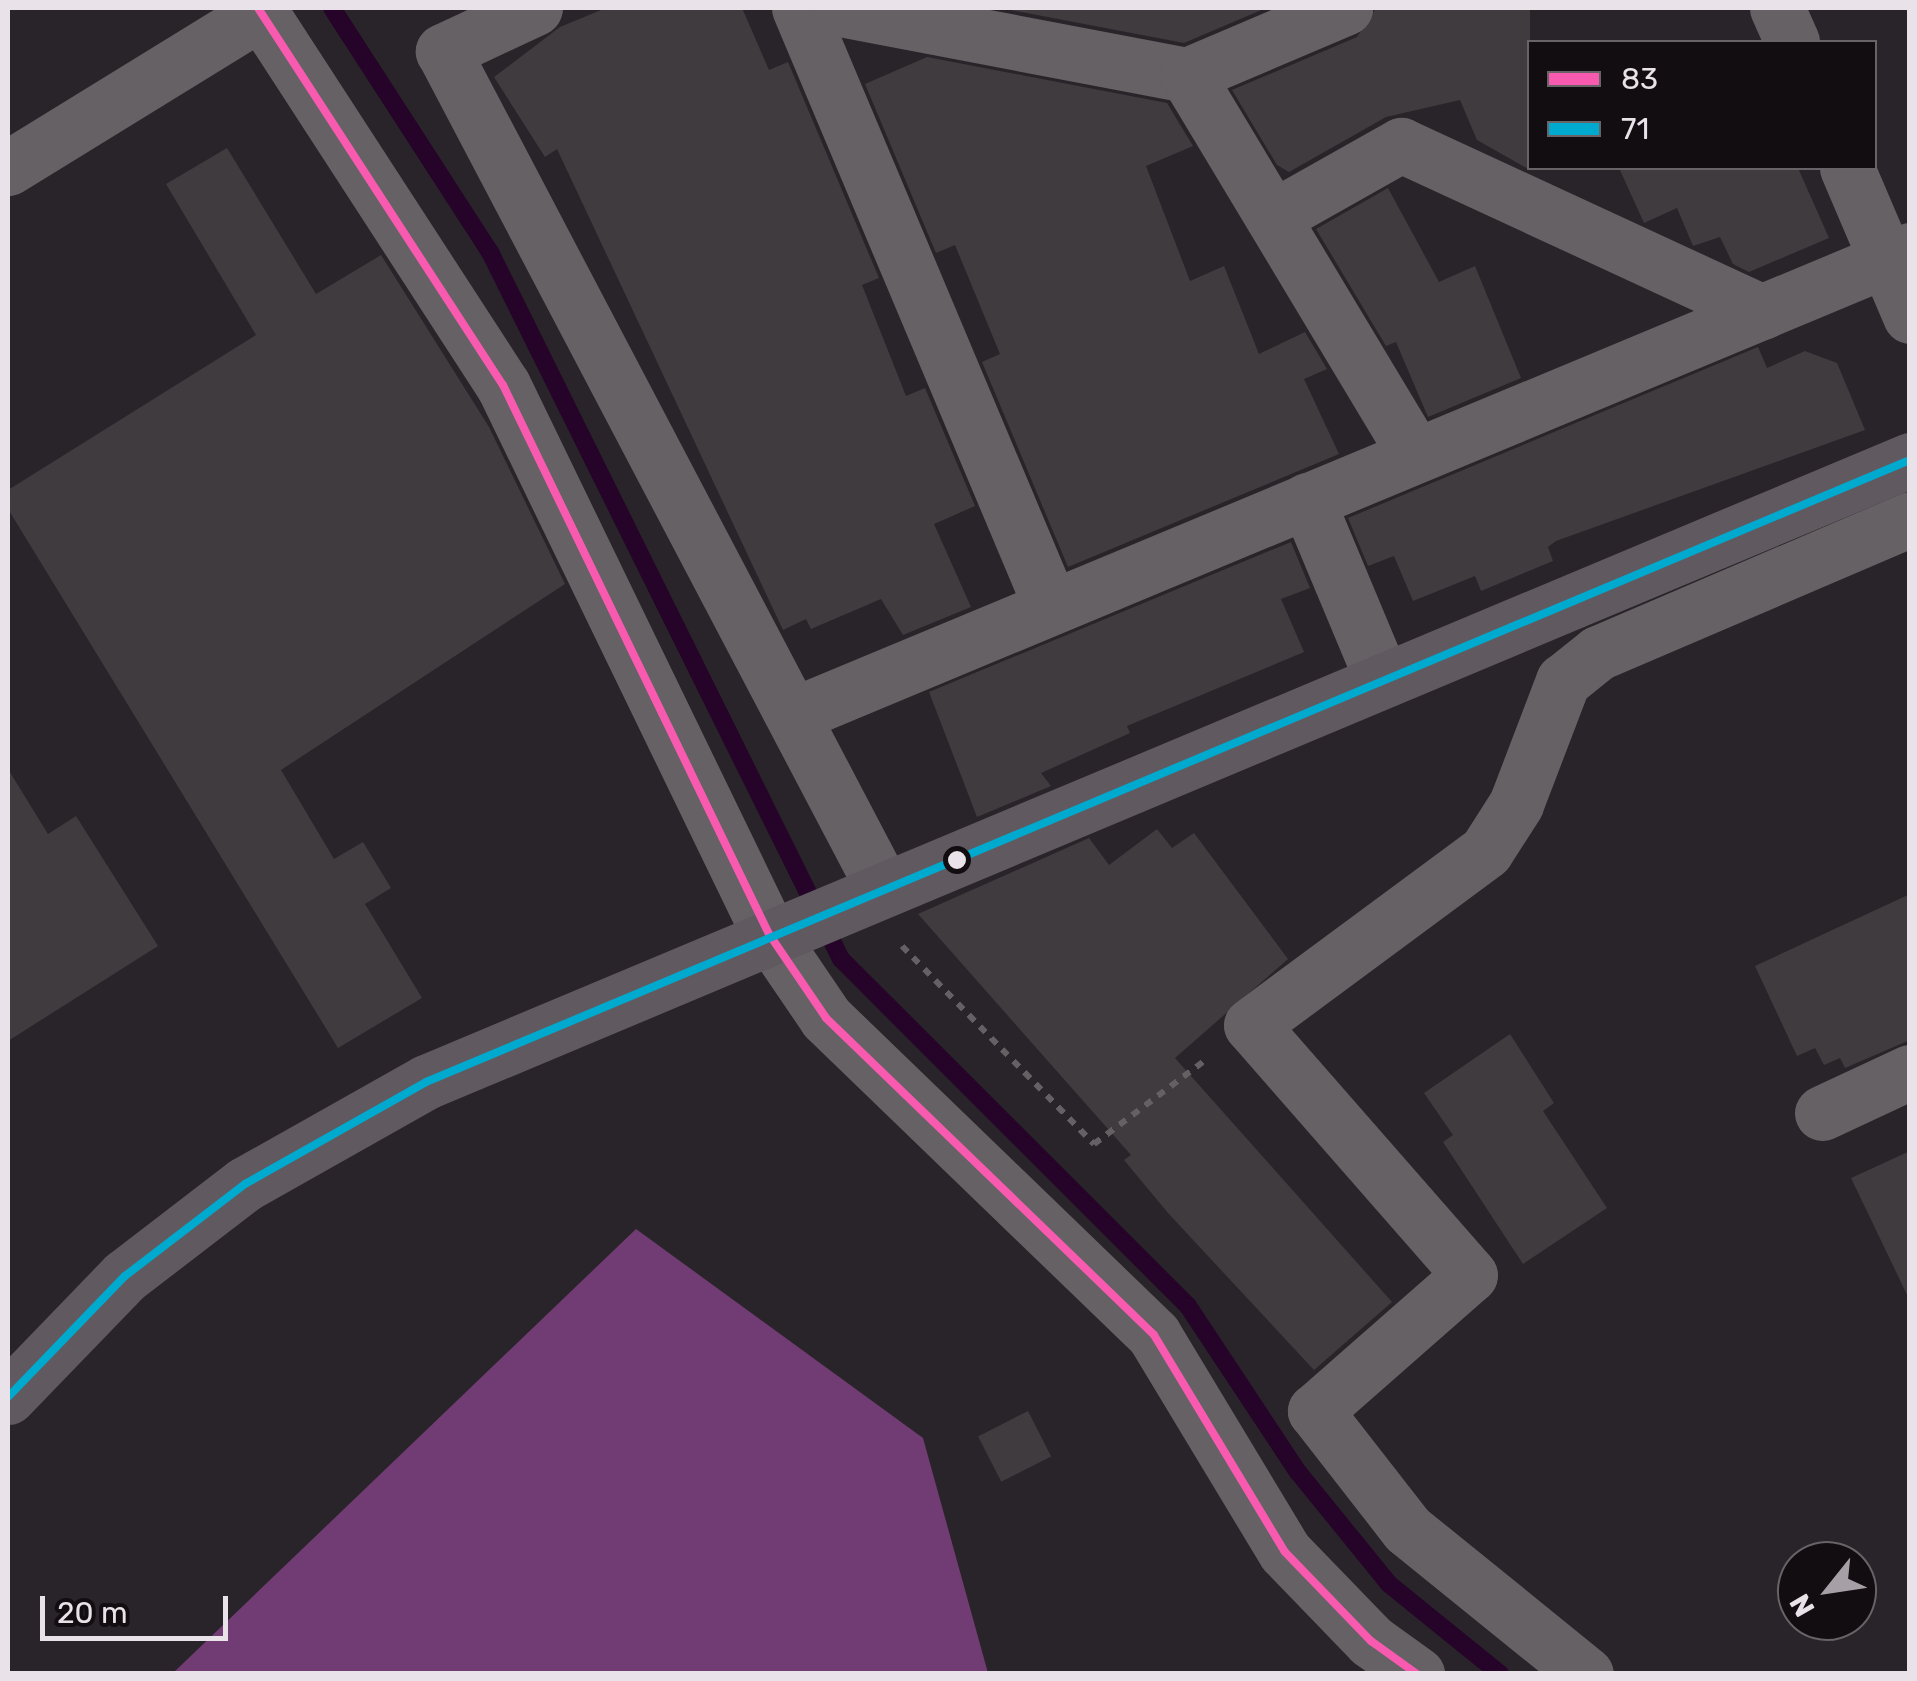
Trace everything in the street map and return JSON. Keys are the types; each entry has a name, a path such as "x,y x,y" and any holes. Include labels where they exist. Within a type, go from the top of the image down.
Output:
{"main road":[{"path":"8,1397 125,1276 245,1184 426,1082 780,929 1910,460"}],"street":[{"path":"534,8 444,51 793,715 872,891"},
{"path":"799,8 1051,607"},
{"path":"835,8 1187,75 1344,8"},
{"path":"1777,8 1791,40"},
{"path":"8,168 260,10 502,385 826,1018 1154,1335 1284,1552 1371,1641 1417,1674"},
{"path":"1187,75 1415,456"},
{"path":"1272,217 1400,145 1762,312"},
{"path":"1848,170 1898,254 1910,316"},
{"path":"793,715 1898,254"},
{"path":"1307,500 1380,678"},
{"path":"1586,1674 1406,1529 1314,1411 1470,1274 1252,1024 1486,851 1516,804 1563,682 1598,652 1910,519"},
{"path":"1822,1113 1910,1072"}],"path":[{"path":"872,891 881,925 1094,1144 1252,1024"}],"shaded area":[{"path":"636,1229 923,1438 988,1673 173,1673"}],"building":[{"path":"606,8 742,8 769,70 788,62 879,278 862,285 906,396 925,388 975,506 934,524 971,607 903,635 881,599 811,629 806,619 783,630 557,149 545,157 494,77 560,27"},
{"path":"1000,8 1266,8 1184,43"},
{"path":"1376,8 1530,8 1527,168 1477,140 1460,100 1386,117 1289,172 1277,165 1232,90 1357,37"},
{"path":"927,57 1167,103 1193,146 1146,166 1190,281 1224,266 1259,354 1305,332 1327,369 1304,379 1339,454 1068,567 982,362 1000,354 955,245 936,253 865,84"},
{"path":"227,148 316,294 381,255 489,427 565,584 281,770 334,859 363,842 391,888 365,904 422,998 338,1048 8,509 8,490 256,335 166,184"},
{"path":"1620,170 1799,170 1829,238 1749,272 1733,264 1720,237 1693,246 1677,208 1644,223"},
{"path":"1388,188 1439,282 1475,266 1521,378 1428,417 1396,342 1386,346 1316,229"},
{"path":"1758,347 1767,368 1805,351 1837,363 1865,430 1556,541 1548,547 1553,561 1481,591 1475,576 1413,601 1394,556 1368,566 1348,518"},
{"path":"1291,542 1310,588 1281,599 1304,652 1127,726 1130,733 1041,773 1051,786 977,817 929,692"},
{"path":"8,769 48,834 76,816 158,946 8,1041"},
{"path":"1157,829 1172,848 1194,833 1288,959 1175,1058 1392,1302 1314,1370 1168,1213 1124,1160 1131,1155 918,914 1089,838 1109,865"},
{"path":"1910,894 1910,1040 1845,1068 1840,1058 1824,1065 1815,1048 1797,1056 1755,966"},
{"path":"1510,1034 1554,1103 1543,1111 1607,1208 1523,1264 1443,1142 1453,1135 1424,1093"},
{"path":"1910,1151 1910,1301 1851,1178"},
{"path":"1028,1411 1051,1456 1001,1482 978,1436"}],"waterway":[{"path":"332,8 490,252 841,959 1188,1306 1298,1472 1389,1584 1500,1674"}],"transit line":[{"name":"83","path":"258,8 503,385 769,934 826,1018 1154,1335 1285,1552 1371,1641 1417,1674"},
{"name":"71","path":"8,1397 125,1276 245,1184 426,1082 1910,460"}]}
